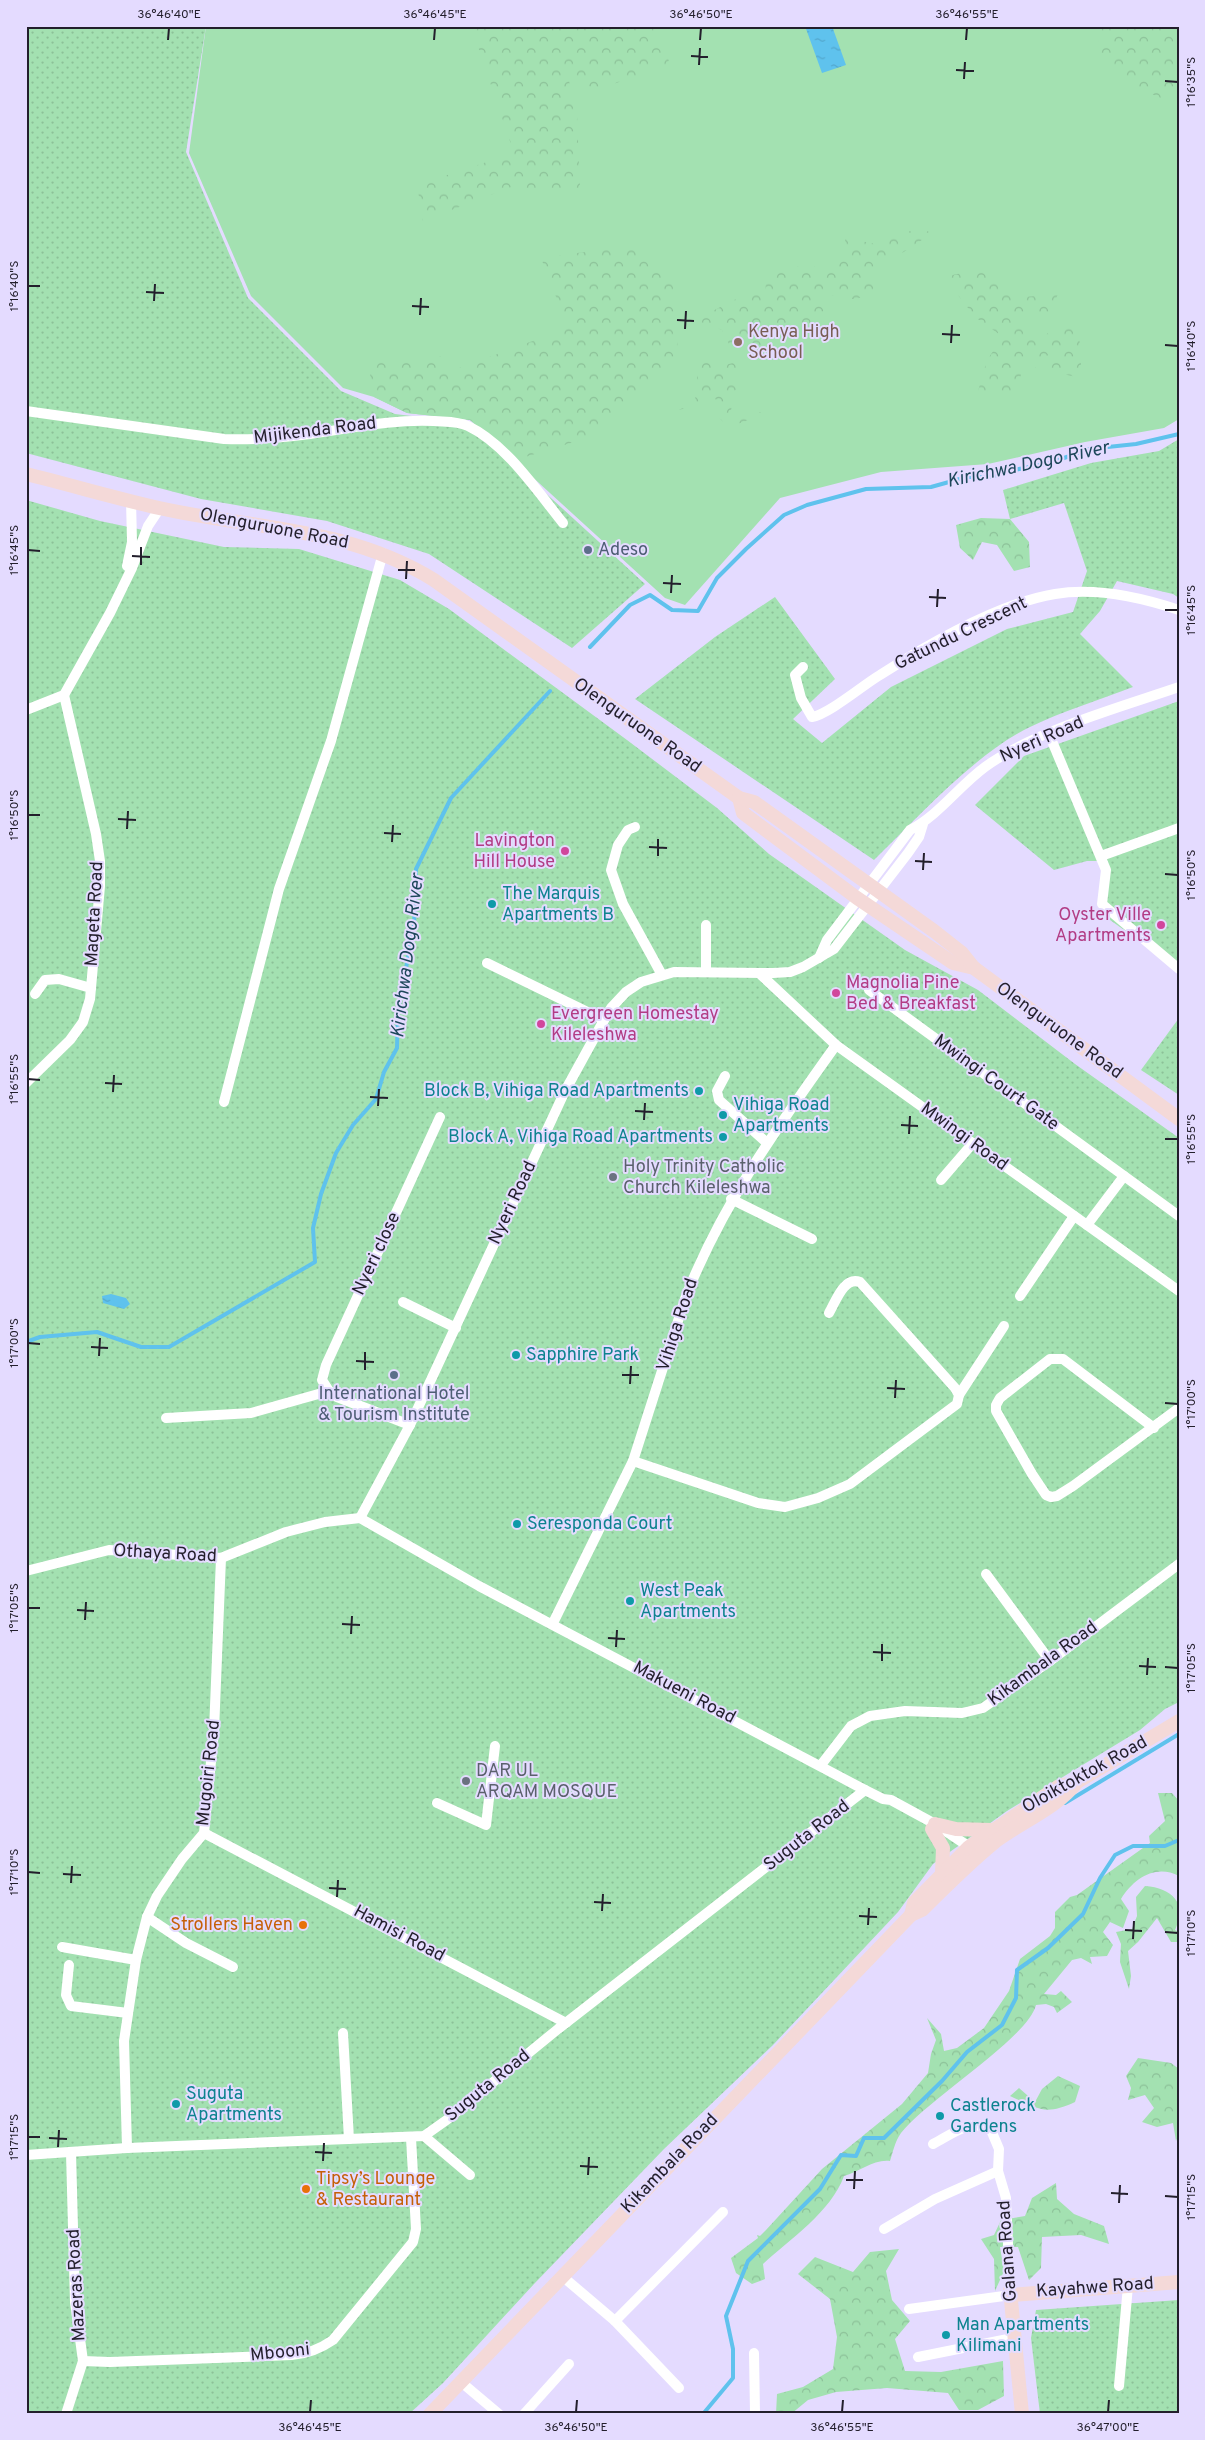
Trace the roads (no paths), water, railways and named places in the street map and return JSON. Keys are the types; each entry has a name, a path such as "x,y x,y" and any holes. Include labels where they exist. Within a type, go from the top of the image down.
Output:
{"street":[{"name":"Mijikenda Road","path":"26,411 224,439 246,440 312,434 380,422 413,420 459,423 473,429 500,449 563,523"},
{"name":"Olenguruone Road","path":"26,474 160,508 330,536 383,553 434,580 739,798 744,813 863,901 953,963 974,968 1179,1119"},
{"path":"124,582 132,542 131,500"},
{"path":"26,710 64,695 90,651 124,582 148,526 160,508"},
{"path":"224,1102 279,889 331,741 383,553"},
{"name":"Gatundu Crescent","path":"803,667 795,674 801,698 812,717 821,715 905,659 1016,603 1057,593 1099,592 1144,599 1179,610"},
{"name":"Nyeri Road","path":"360,1518 410,1425 565,1092 604,1020 626,992 641,982 662,974 674,972 790,972 834,950 863,901 910,830 923,824 986,766 1015,749 1049,734 1179,687"},
{"name":"Mageta Road","path":"26,1083 70,1040 83,1022 88,1012 91,988 100,886 100,860 64,695"},
{"path":"1049,734 1102,856 1106,870 1102,904 1179,969"},
{"path":"739,798 754,802 962,952 974,968"},
{"path":"635,827 628,830 618,845 610,870 623,904 662,974"},
{"path":"1102,856 1179,828"},
{"path":"706,925 706,972"},
{"path":"487,964 604,1020"},
{"name":"Mwingi Road","path":"759,972 836,1044 1179,1290"},
{"path":"35,994 45,980 54,978 91,988"},
{"name":"Mwingi Court Gate","path":"869,990 1179,1216"},
{"name":"Vihiga Road","path":"554,1623 633,1461 686,1296 731,1199 766,1142 836,1044"},
{"path":"725,1076 717,1091 719,1100 766,1142"},
{"name":"Nyeri close","path":"329,1391 322,1380 326,1365 440,1116"},
{"path":"941,1180 973,1143"},
{"path":"1087,1225 1124,1176"},
{"path":"731,1199 812,1239"},
{"path":"1020,1296 1074,1216"},
{"path":"829,1313 848,1282 854,1280 860,1282 959,1395"},
{"path":"403,1302 456,1328"},
{"path":"633,1461 758,1503 784,1507 818,1498 850,1484 953,1408 959,1395 1004,1326"},
{"path":"1154,1428 1058,1357 1050,1359 1000,1398 996,1405 996,1412 1032,1474 1046,1495 1051,1497 1057,1496 1073,1486 1154,1428 1179,1408"},
{"path":"166,1418 251,1413 329,1391 338,1397 410,1425"},
{"name":"Othaya Road","path":"26,1571 109,1550 221,1558 286,1532 325,1522 360,1518"},
{"name":"Makueni Road","path":"360,1518 479,1586 554,1623 821,1765 883,1799 888,1804 934,1827 971,1853"},
{"name":"Mugoiri Road","path":"127,2148 124,2041 136,1960 147,1917 172,1872 204,1833 214,1731 221,1558"},
{"name":"Kikambala Road","path":"821,1765 851,1726 860,1719 886,1712 972,1712 983,1708 1050,1661 1179,1564"},
{"path":"986,1574 1050,1661"},
{"name":"Oloiktoktok Road","path":"971,1853 991,1830 1059,1786 1077,1782 1179,1721"},
{"path":"438,1803 486,1825 495,1746"},
{"path":"911,1915 914,1903 942,1873 971,1853 1067,1796 1077,1782"},
{"name":"Suguta Road","path":"26,2155 127,2148 424,2136 865,1790"},
{"path":"942,1873 943,1848 934,1827 991,1830"},
{"name":"Hamisi Road","path":"204,1833 566,2024"},
{"path":"911,1915 922,1910 971,1853"},
{"name":"Kikambala Road","path":"430,2414 911,1915"},
{"path":"147,1917 186,1943 233,1967"},
{"path":"62,1947 136,1960"},
{"path":"69,1965 66,1995 71,2006 128,2013"},
{"path":"343,2033 349,2139"},
{"name":"Galana Road","path":"933,2144 970,2125 978,2124 991,2130 999,2149 998,2171 1006,2198 1010,2293 1022,2414"},
{"path":"424,2136 470,2175"},
{"name":"Mbooni","path":"83,2361 120,2362 292,2355 311,2353 323,2347 333,2340 413,2242 416,2229 411,2138"},
{"name":"Mazeras Road","path":"66,2414 83,2361 75,2302 71,2153"},
{"path":"884,2229 935,2198 998,2171"},
{"path":"615,2321 723,2212"},
{"path":"562,2276 615,2321 679,2388"},
{"name":"Kayahwe Road","path":"1010,2293 1179,2282"},
{"path":"1119,2386 1128,2286"},
{"path":"909,2310 1010,2293"},
{"path":"918,2357 1014,2338"},
{"path":"754,2353 755,2414"},
{"path":"524,2414 569,2364"},
{"path":"461,2382 499,2414"}],"water":[{"path":"805,26 832,26 846,65 822,73"},
{"path":"111,1294 126,1298 130,1304 124,1309 103,1303 102,1296"}],"waterway":[{"name":"Kirichwa Dogo River","path":"590,647 630,605 650,595 672,610 698,611 717,578 746,549 784,515 807,505 866,489 931,487 967,477 991,477 1009,471 1050,463 1089,449 1136,444 1179,434"},
{"name":"Kirichwa Dogo River","path":"26,1342 40,1337 97,1332 141,1347 169,1347 315,1262 313,1228 321,1194 336,1153 353,1125 376,1099 384,1072 397,1048 398,1010 414,926 416,869 451,798 550,691"},
{"path":"1065,1803 1179,1734"},
{"path":"703,2414 733,2378 733,2349 726,2316 748,2261 820,2189 841,2155 856,2156 864,2138 884,2138 942,2081 967,2052 1002,2025 1016,1998 1017,1970 1048,1948 1083,1914 1100,1878 1115,1855 1133,1846 1165,1846 1179,1840"}],"place":[{"name":"Kenya High School","path":"738,342"},
{"name":"Adeso","path":"588,550"},
{"name":"Lavington Hill House","path":"565,851"},
{"name":"The Marquis Apartments B","path":"492,904"},
{"name":"Oyster Ville Apartments","path":"1161,925"},
{"name":"Magnolia Pine Bed & Breakfast","path":"836,993"},
{"name":"Evergreen Homestay Kileleshwa","path":"541,1024"},
{"name":"Block B, Vihiga Road Apartments","path":"699,1091"},
{"name":"Vihiga Road Apartments","path":"723,1115"},
{"name":"Block A, Vihiga Road Apartments","path":"723,1137"},
{"name":"Holy Trinity Catholic Church Kileleshwa","path":"613,1177"},
{"name":"Sapphire Park","path":"516,1355"},
{"name":"International Hotel & Tourism Institute","path":"394,1375"},
{"name":"Seresponda Court","path":"517,1524"},
{"name":"West Peak Apartments","path":"630,1601"},
{"name":"DAR UL ARQAM MOSQUE","path":"466,1781"},
{"name":"Strollers Haven","path":"303,1925"},
{"name":"Suguta Apartments","path":"176,2104"},
{"name":"Castlerock Gardens","path":"940,2116"},
{"name":"Tipsy’s Lounge & Restaurant","path":"306,2189"},
{"name":"Man Apartments Kilimani","path":"946,2335"}]}
